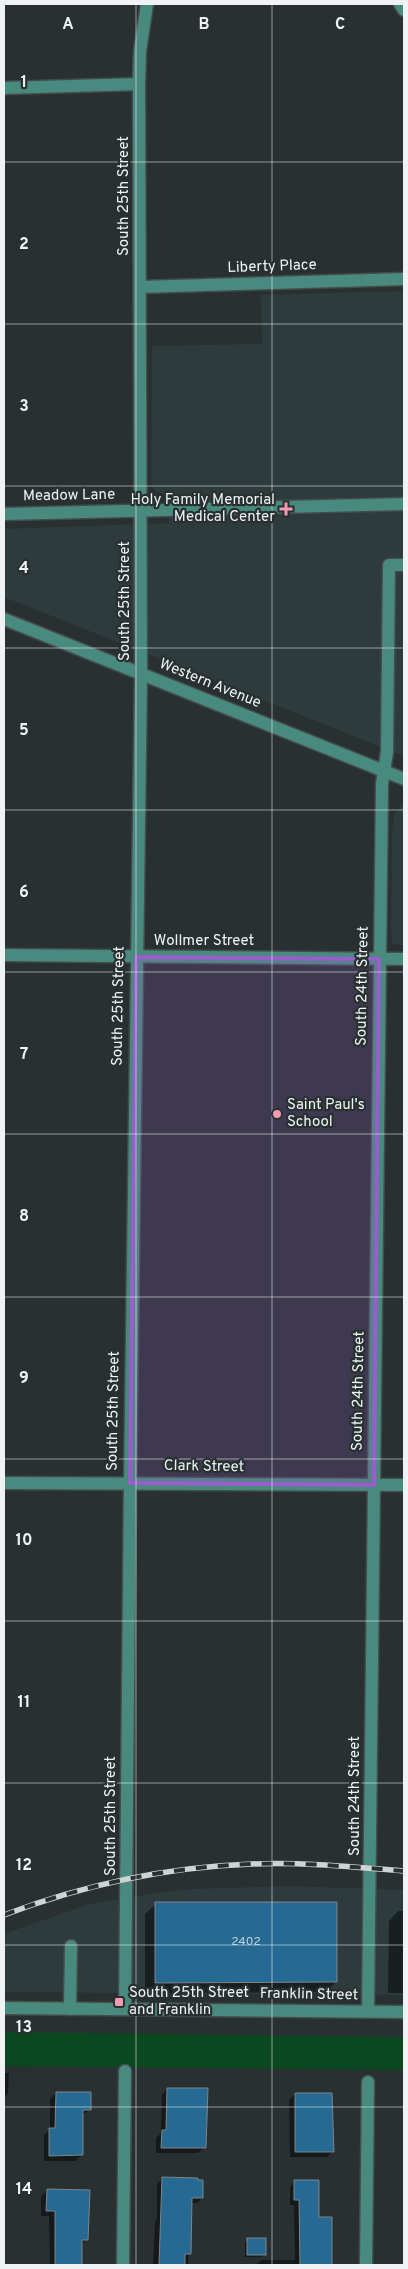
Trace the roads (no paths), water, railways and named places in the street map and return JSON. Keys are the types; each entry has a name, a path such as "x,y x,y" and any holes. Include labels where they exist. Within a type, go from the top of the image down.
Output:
{"street":[{"name":"South 25th Street","path":"125,2009 136,957 141,674 139,84 140,51 147,4"},
{"path":"400,4 404,10"},
{"path":"4,88 139,84"},
{"name":"Liberty Place","path":"140,287 404,279"},
{"name":"Meadow Lane","path":"4,514 404,504"},
{"name":"South 24th Street","path":"368,2011 382,784 387,745 389,566 404,565"},
{"name":"Western Avenue","path":"4,619 404,779"},
{"name":"Wollmer Street","path":"4,955 404,959"},
{"name":"Clark Street","path":"4,1483 404,1485"},
{"path":"70,2009 71,1946"},
{"name":"Franklin Street","path":"4,2008 404,2012"},
{"path":"123,2265 125,2071"},
{"path":"366,2265 368,2082"}],"railway":[{"path":"4,1915 95,1886 188,1869 252,1864 290,1864 404,1871"}],"place":[{"name":"Holy Family Memorial Medical Center","path":"286,509"},
{"name":"Saint Paul's School","path":"277,1114"},
{"name":"South 25th Street and Franklin","path":"119,2002"}]}
